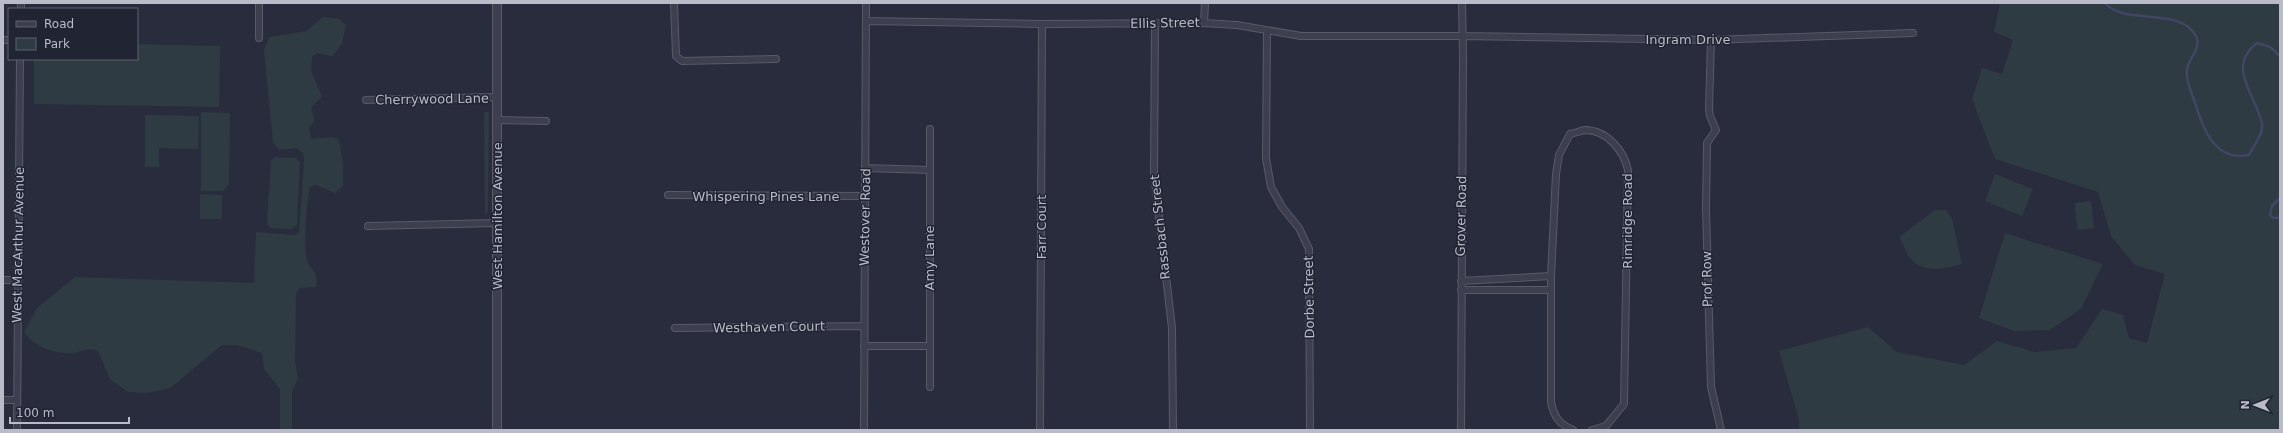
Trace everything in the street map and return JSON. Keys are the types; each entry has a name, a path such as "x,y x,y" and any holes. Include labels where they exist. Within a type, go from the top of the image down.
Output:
{"street":[{"path":"258,3 259,38"},
{"name":"West Hamilton Avenue","path":"496,430 496,223 498,120 497,3"},
{"path":"674,3 674,46 676,56 682,61 776,59"},
{"name":"Westover Road","path":"864,430 866,3"},
{"path":"1204,23 1205,3"},
{"name":"Grover Road","path":"1461,430 1462,3"},
{"name":"Ellis Street","path":"866,20 1042,24 1204,23 1237,25 1301,36 1463,36"},
{"name":"Farr Court","path":"1040,430 1042,24"},
{"name":"Rassbach Street","path":"1155,24 1154,173 1172,328 1173,430"},
{"name":"Dorbe Street","path":"1267,31 1266,158 1272,187 1282,207 1300,228 1309,249 1310,430"},
{"name":"Ingram Drive","path":"1463,36 1710,40 1913,33"},
{"name":"Prof Row","path":"1710,40 1708,108 1716,130 1707,142 1706,209 1710,387 1721,430"},
{"name":"West MacArthur Avenue","path":"17,430 20,60"},
{"name":"Cherrywood Lane","path":"366,100 497,97"},
{"path":"498,120 546,121"},
{"name":"Amy Lane","path":"930,129 928,346 930,387"},
{"name":"Rimridge Road","path":"1573,430 1562,425 1554,416 1551,402 1551,276 1556,174 1559,155 1570,134 1586,130 1614,142 1625,157 1628,170 1624,404 1606,426 1592,430"},
{"path":"865,168 930,170"},
{"name":"Whispering Pines Lane","path":"668,195 865,196"},
{"path":"368,226 496,223"},
{"path":"1461,280 1551,276"},
{"path":"3,280 18,280"},
{"path":"1461,290 1551,290"},
{"name":"Westhaven Court","path":"675,328 864,326"},
{"path":"864,346 928,346"},
{"path":"3,400 17,400"}],"green space":[{"path":"2000,3 2280,3 2280,430 1799,430 1799,420 1779,351 1868,327 1897,352 1964,365 1997,341 2035,352 2076,348 2102,309 2123,315 2129,338 2147,343 2165,274 2135,265 2111,236 2098,192 1995,159 1972,99 1982,68 2002,74 2013,40 1994,32"},
{"path":"323,17 339,19 346,25 342,43 333,56 317,53 312,57 311,71 322,96 311,108 315,120 309,128 311,139 333,137 339,140 343,164 343,186 335,193 315,185 310,187 305,245 307,259 315,273 316,287 300,288 296,294 295,361 298,379 292,391 292,430 280,430 280,389 264,369 262,353 237,345 222,345 170,388 147,393 128,392 110,379 98,351 90,349 71,353 58,352 38,345 28,337 24,332 37,308 75,277 254,283 256,232 295,235 299,232 304,162 303,153 296,148 280,150 273,143 264,50 269,37 306,31"},
{"path":"138,44 220,46 219,107 34,104 34,60 138,60"},
{"path":"201,112 230,113 229,184 223,191 201,191"},
{"path":"484,112 489,112 488,211 485,216"},
{"path":"145,115 199,116 198,149 159,148 159,167 145,167"},
{"path":"275,157 296,158 300,163 297,225 292,229 271,228 267,223 271,160"},
{"path":"1995,174 2033,189 2022,216 1985,201"},
{"path":"200,194 222,195 222,219 200,219"},
{"path":"2091,201 2094,228 2077,230 2075,203"},
{"path":"1935,210 1946,210 1952,219 1962,264 1935,269 1922,266 1909,257 1899,237"},
{"path":"2005,233 2103,264 2081,309 2050,330 2014,331 1979,318"}],"waterway":[{"path":"2105,3 2114,10 2125,14 2165,18 2178,21 2188,27 2196,36 2196,49 2187,70 2188,82 2198,113 2207,133 2212,141 2227,153 2237,156 2249,155 2258,140 2262,128 2259,114 2243,72 2244,62 2248,53 2257,43 2270,47 2280,56"},
{"path":"2280,198 2272,206 2270,215 2273,218 2280,218"}]}
